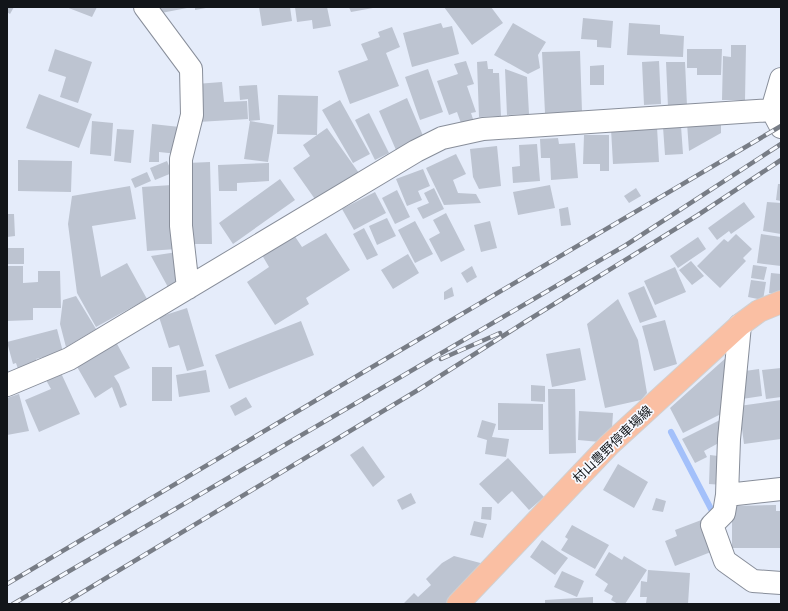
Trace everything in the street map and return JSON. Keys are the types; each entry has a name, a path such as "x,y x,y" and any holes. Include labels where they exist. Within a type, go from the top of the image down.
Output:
{"main road":[{"name":"村山豊野停車場線","path":"458,604 609,445 740,325 759,311 781,302"}],"street":[{"path":"145,7 191,69 192,115 181,159 181,226 188,288"},
{"path":"7,385 69,359 416,151 442,138 483,129 777,119 781,80"},
{"path":"740,325 728,439 727,495 724,513 712,524 725,561 753,581 781,583"},
{"path":"727,495 781,489"}],"building":[{"path":"7,7 14,7 10,14 7,12"},
{"path":"66,7 97,7 92,17"},
{"path":"155,7 187,7 187,8 156,14"},
{"path":"195,7 206,7 206,8 195,10"},
{"path":"259,7 290,7 292,21 262,26"},
{"path":"295,7 327,7 331,26 313,29 312,20 297,22"},
{"path":"349,7 373,7 373,8 351,12"},
{"path":"444,7 491,7 503,23 472,45"},
{"path":"583,18 613,21 611,48 597,47 597,40 581,39"},
{"path":"441,23 443,28 452,26 459,54 412,67 403,33"},
{"path":"513,23 546,42 538,55 540,68 528,74 494,55"},
{"path":"629,23 660,25 660,34 684,36 683,57 627,55"},
{"path":"392,27 400,47 386,53 399,86 350,104 338,71 368,60 361,44 380,37 378,32"},
{"path":"731,45 746,45 745,100 722,100 723,56 731,57"},
{"path":"55,49 92,62 78,103 60,97 66,77 48,71"},
{"path":"687,49 722,49 721,75 697,75 697,68 687,68"},
{"path":"580,51 582,112 545,113 542,52"},
{"path":"466,61 474,84 467,86 476,112 471,113 474,122 462,126 457,112 449,115 437,81 458,74 454,64"},
{"path":"487,61 488,69 493,69 493,73 499,73 501,116 479,117 477,62"},
{"path":"659,61 661,104 644,105 642,62"},
{"path":"666,62 685,62 687,106 668,107"},
{"path":"604,65 604,85 590,85 590,66"},
{"path":"428,69 443,112 420,120 405,77"},
{"path":"505,69 527,77 529,114 507,115"},
{"path":"222,82 224,102 247,101 248,119 198,122 196,84"},
{"path":"257,85 260,120 249,121 248,99 240,100 239,86"},
{"path":"39,94 92,114 79,148 26,128"},
{"path":"278,95 318,96 317,135 277,134"},
{"path":"407,98 424,138 396,150 379,111"},
{"path":"340,100 370,154 353,163 322,110"},
{"path":"369,113 389,153 375,160 355,120"},
{"path":"92,121 113,123 111,156 90,154"},
{"path":"250,121 274,125 268,162 244,159"},
{"path":"721,122 721,133 689,151 687,123"},
{"path":"152,124 180,127 178,154 159,152 159,162 149,162"},
{"path":"681,126 683,154 665,155 663,127"},
{"path":"657,127 659,162 613,164 611,129"},
{"path":"327,128 359,173 317,202 293,168 310,156 303,145"},
{"path":"117,129 134,130 131,163 114,161"},
{"path":"584,135 609,135 609,171 600,171 600,164 583,164"},
{"path":"558,138 559,144 575,143 578,178 551,180 550,158 541,158 540,139"},
{"path":"537,144 540,181 513,183 512,167 520,166 519,145"},
{"path":"497,146 501,186 479,189 473,177 470,149"},
{"path":"456,154 466,174 453,180 458,193 476,194 481,203 444,205 426,168"},
{"path":"18,160 72,161 71,192 18,191"},
{"path":"167,161 172,173 155,180 150,168"},
{"path":"210,162 212,244 189,244 187,163"},
{"path":"269,163 269,181 237,183 237,191 219,191 218,165"},
{"path":"423,169 430,186 418,191 422,200 407,206 396,179"},
{"path":"147,172 151,181 135,188 131,179"},
{"path":"280,179 295,200 233,244 219,223"},
{"path":"778,184 781,184 781,201 776,200"},
{"path":"172,185 177,249 147,251 142,187"},
{"path":"550,185 555,208 518,215 513,192"},
{"path":"130,186 136,219 92,226 101,277 127,263 147,299 96,327 77,293 68,224 72,196"},
{"path":"434,188 444,209 423,219 417,208 429,203 424,193"},
{"path":"636,188 641,196 629,203 624,196"},
{"path":"397,190 410,217 395,224 382,198"},
{"path":"375,192 386,213 354,230 342,209"},
{"path":"744,202 755,217 731,234 729,231 717,240 708,228"},
{"path":"767,202 781,203 781,234 763,231"},
{"path":"568,207 571,225 561,226 559,209"},
{"path":"446,213 465,250 441,262 429,239 440,233 433,220"},
{"path":"7,214 14,214 15,236 7,237"},
{"path":"387,218 396,236 377,245 369,226"},
{"path":"415,221 433,254 415,263 398,230"},
{"path":"490,221 497,248 481,252 474,225"},
{"path":"364,228 378,255 367,260 353,234"},
{"path":"326,233 350,270 306,298 309,304 275,325 247,282 269,267 262,255 294,235 302,247"},
{"path":"736,234 752,249 743,258 746,261 720,288 697,266 724,239 728,242"},
{"path":"761,234 781,237 781,266 757,263"},
{"path":"698,237 706,249 678,268 670,256"},
{"path":"7,248 24,248 24,264 7,264"},
{"path":"177,252 181,282 169,289 151,256"},
{"path":"408,254 419,273 393,289 381,270"},
{"path":"691,261 704,276 692,285 679,270"},
{"path":"753,265 767,267 764,280 751,278"},
{"path":"7,266 23,266 23,283 38,282 38,271 60,271 61,308 33,308 33,320 7,321"},
{"path":"472,266 477,277 467,283 461,273"},
{"path":"675,267 686,292 655,305 644,281"},
{"path":"771,273 781,274 781,294 769,293"},
{"path":"751,280 766,282 763,300 748,297"},
{"path":"644,286 657,317 640,323 628,293"},
{"path":"452,287 454,296 444,300 444,292"},
{"path":"76,296 96,329 66,347 60,324 63,300"},
{"path":"618,299 638,340 647,393 641,400 605,408 587,324"},
{"path":"187,308 204,366 187,371 179,345 169,348 159,317"},
{"path":"665,320 677,364 654,371 642,326"},
{"path":"301,321 314,355 229,389 215,355"},
{"path":"57,329 63,352 36,359 37,364 18,369 16,363 13,364 7,342"},
{"path":"116,342 130,368 114,376 119,384 127,405 120,408 112,387 95,398 76,365"},
{"path":"580,348 586,380 552,387 546,354"},
{"path":"728,356 725,412 683,433 670,408"},
{"path":"152,367 172,367 172,401 152,401"},
{"path":"781,368 781,397 766,399 762,370"},
{"path":"759,369 762,396 742,399 738,372"},
{"path":"206,370 210,392 179,397 176,375"},
{"path":"61,373 80,414 39,432 25,400 51,389 46,380"},
{"path":"531,385 545,386 545,402 531,401"},
{"path":"548,389 575,389 576,453 549,454"},
{"path":"19,394 29,431 7,435 7,398"},
{"path":"246,397 252,407 235,416 230,406"},
{"path":"781,400 781,439 744,444 739,406"},
{"path":"498,403 543,404 543,430 498,430"},
{"path":"579,411 613,413 611,443 578,440"},
{"path":"482,420 496,424 492,437 509,439 506,457 485,454 487,440 477,437"},
{"path":"720,420 726,439 704,451 707,457 695,463 682,439"},
{"path":"363,446 385,477 373,487 350,455"},
{"path":"710,455 726,457 724,485 709,484"},
{"path":"508,458 544,497 529,510 512,491 498,504 479,484"},
{"path":"618,464 648,482 634,508 603,490"},
{"path":"411,493 416,503 402,510 397,500"},
{"path":"656,498 666,501 663,512 652,510"},
{"path":"776,505 776,511 781,511 781,548 732,548 732,506"},
{"path":"482,507 492,507 491,520 481,519"},
{"path":"704,519 716,550 675,566 665,541 677,536 675,530"},
{"path":"474,521 487,524 483,538 470,535"},
{"path":"572,525 609,545 595,569 561,550 568,539 565,537"},
{"path":"542,540 568,558 555,575 530,557"},
{"path":"609,552 622,560 624,556 647,570 625,604 618,604 611,600 613,596 604,591 608,584 595,575"},
{"path":"454,556 488,565 448,604 403,604 414,593 418,597 431,585 426,579 442,563"},
{"path":"648,570 690,573 688,604 646,603 647,597 640,597 641,581 647,582"},
{"path":"562,571 584,581 577,597 554,587"},
{"path":"593,597 593,604 545,604 545,600"}],"waterway":[{"path":"671,432 711,509"}],"railway":[{"path":"7,584 781,126"},
{"path":"13,604 626,245 781,144"},
{"path":"63,604 418,390 698,215 781,160"},
{"path":"441,359 500,333"}]}
